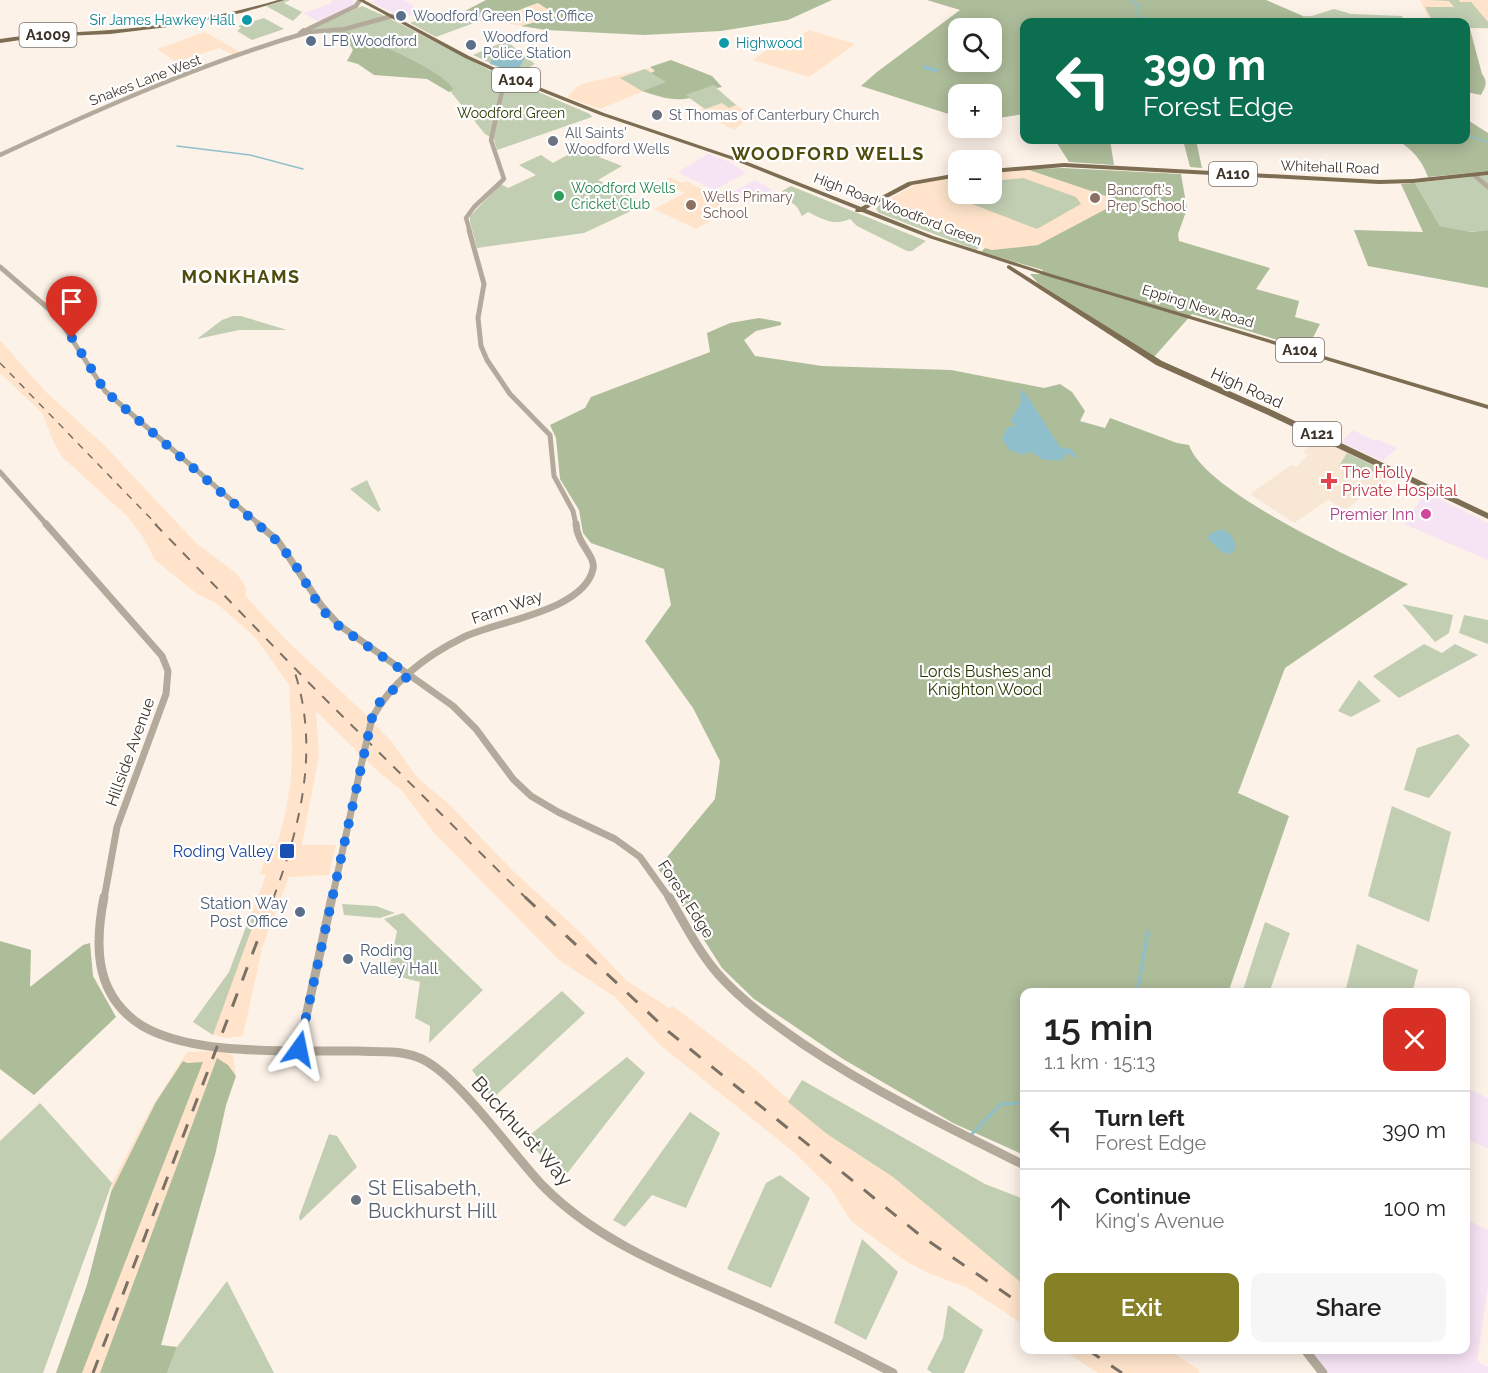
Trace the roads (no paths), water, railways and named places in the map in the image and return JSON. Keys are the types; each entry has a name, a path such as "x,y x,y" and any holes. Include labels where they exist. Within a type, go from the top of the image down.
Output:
{"main road":[{"name":"A1009","path":"205,19 269,0"},
{"name":"A1009","path":"0,41 156,27 248,10 283,0"},
{"name":"High Road Woodford Green","path":"360,0 508,76 602,114 727,156 1009,267"},
{"name":"Whitehall Road","path":"1002,170 1064,165 1390,182 1488,173"},
{"path":"860,210 910,183 948,177"},
{"name":"High Road Woodford Green","path":"860,210 1020,267"},
{"name":"Epping New Road","path":"1009,267 1020,267 1038,272 1488,407"},
{"name":"High Road","path":"1009,267 1169,369 1271,413 1488,516"},
{"name":"High Road","path":"1020,267 1035,285"}],"street":[{"name":"Snakes Lane West","path":"0,155 127,96 307,31 356,6 360,0"},
{"path":"307,31 342,30 392,16"},
{"name":"Farm Way","path":"299,1049 372,718 379,703 443,648 477,631 543,610 572,596 591,578 593,560 590,552 579,541 574,514 554,477 550,435 510,394 487,360 478,330 484,284 466,218 504,179 491,140 504,78 508,76"},
{"path":"1474,175 1488,187"},
{"name":"Forest Edge","path":"0,267 57,316 105,391 278,542 296,566 321,609 340,627 467,719 517,784 532,797 608,835 640,857 656,878 714,970 735,993 762,1015 861,1081 1020,1162"},
{"name":"Hillside Avenue","path":"0,472 166,663 169,680 166,694 117,827 103,902 99,941 101,974 116,1001 135,1021 161,1036 199,1044"},
{"name":"Buckhurst Way","path":"199,1044 406,1053 430,1063 450,1079 544,1186 593,1227 653,1261 823,1336 893,1373"},
{"path":"1308,1354 1323,1373"}],"water":[{"path":"507,46 525,57 517,72 490,64 497,52"},
{"path":"1020,390 1026,394 1060,447 1071,449 1079,459 1066,453 1062,460 1044,460 1029,451 1024,455 1009,450 1002,439 1007,427 1016,426 1010,421 1021,402"},
{"path":"1222,529 1229,533 1234,541 1234,552 1230,554 1222,552 1207,538"}],"waterway":[{"path":"1130,0 1140,6 1135,10 1143,18"},
{"path":"927,67 936,70"},
{"path":"1470,136 1488,142"},
{"path":"177,146 250,155 303,169"},
{"path":"1138,988 1148,932"},
{"path":"971,1135 1001,1104 1020,1103"}],"railway":[{"path":"0,363 157,525"},
{"path":"155,524 311,685 527,899"},
{"path":"273,899 292,843 304,786 306,728 302,699 294,670"},
{"path":"93,1373 274,897"},
{"path":"525,897 669,1032 921,1236 1020,1303"},
{"path":"1094,1354 1122,1373"}],"place":[{"name":"Woodford Green Post Office","path":"401,16"},
{"name":"Sir James Hawkey Hall","path":"247,20"},
{"name":"LFB Woodford","path":"311,41"},
{"name":"Highwood","path":"724,43"},
{"name":"Woodford Police Station","path":"471,45"},
{"name":"St Thomas of Canterbury Church","path":"657,115"},
{"name":"All Saints' Woodford Wells","path":"553,141"},
{"name":"Woodford Wells Cricket Club","path":"559,196"},
{"name":"Bancroft's Prep School","path":"1095,198"},
{"name":"Wells Primary School","path":"691,205"},
{"name":"The Holly Private Hospital","path":"1329,481"},
{"name":"Premier Inn","path":"1426,514"},
{"name":"Roding Valley","path":"287,851"},
{"name":"Station Way Post Office","path":"300,912"},
{"name":"Roding Valley Hall","path":"348,959"},
{"name":"St Elisabeth, Buckhurst Hill","path":"356,1200"}],"district":[{"name":"WOODFORD WELLS","path":"828,153"},
{"name":"MONKHAMS","path":"241,276"}],"park label":[{"name":"Woodford Green","path":"511,113"},
{"name":"Lords Bushes and Knighton Wood","path":"985,680"}]}
